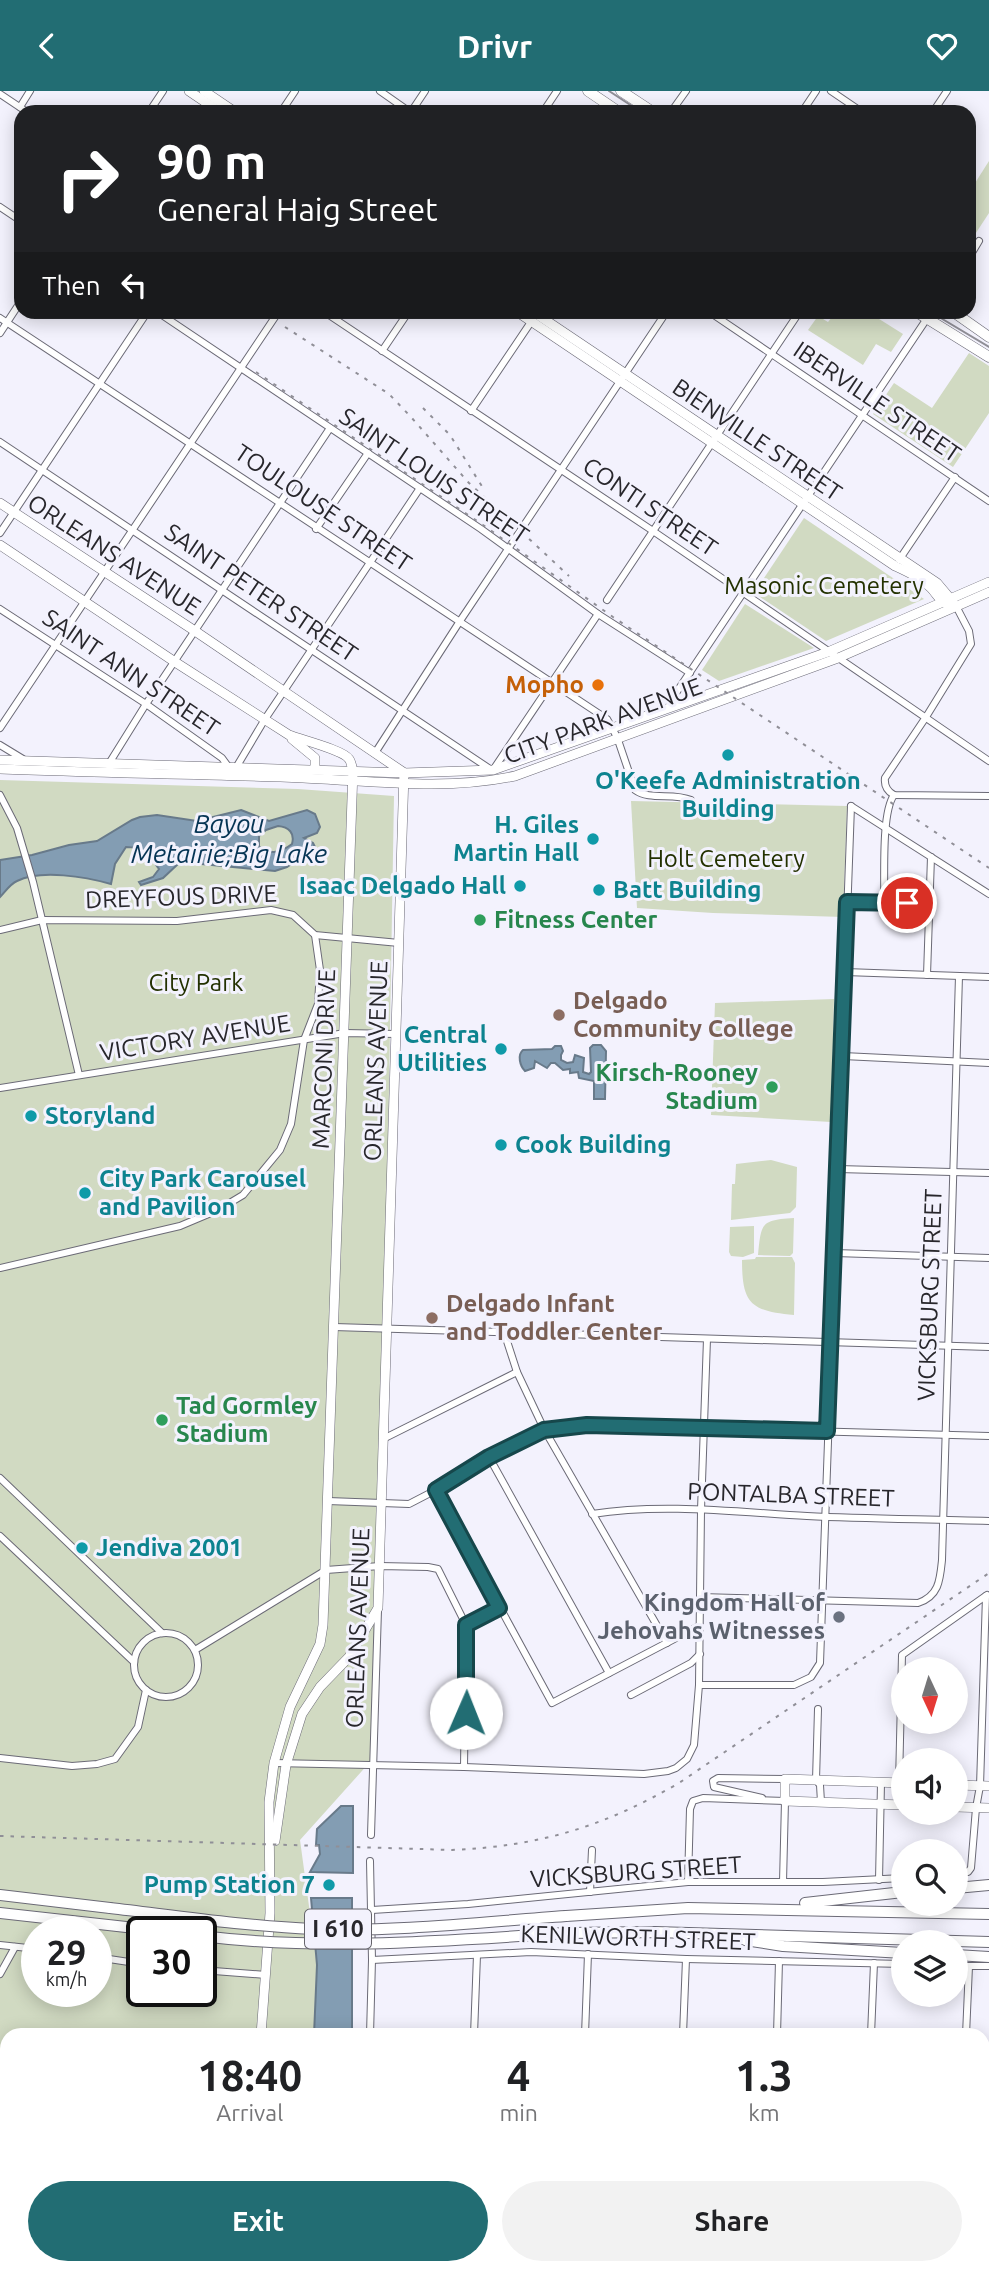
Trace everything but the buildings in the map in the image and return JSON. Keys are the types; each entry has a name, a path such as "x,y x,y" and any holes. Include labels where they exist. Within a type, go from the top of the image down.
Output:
{"highway":[{"path":"968,1887 989,1885"},
{"path":"688,1908 821,1902 891,1893"},
{"name":"I 610","path":"0,1895 240,1924 314,1929 399,1927 688,1908 989,1915"},
{"path":"0,1913 126,1926"},
{"path":"686,1932 783,1946 891,1951"},
{"name":"I 610","path":"217,1938 275,1944 360,1945 566,1933 686,1932 989,1942"},
{"path":"968,1956 989,1957"}],"main road":[{"path":"588,91 608,105"},
{"path":"620,91 642,105"},
{"path":"936,319 989,357"},
{"path":"963,319 989,337"}],"street":[{"path":"189,91 210,105"},
{"path":"204,91 225,105"},
{"path":"380,91 401,105"},
{"path":"831,91 852,105"},
{"path":"0,94 16,105"},
{"path":"976,246 979,241"},
{"path":"0,333 14,312"},
{"name":"TOULOUSE STREET","path":"0,318 607,719 615,733"},
{"path":"0,533 143,319"},
{"name":"SAINT LOUIS STREET","path":"168,319 420,488 598,614 690,673"},
{"path":"0,728 274,319"},
{"name":"CONTI STREET","path":"335,319 653,531 989,761"},
{"path":"382,351 404,319"},
{"path":"471,411 531,319"},
{"name":"BIENVILLE STREET","path":"540,319 897,563 950,603"},
{"path":"375,753 662,319"},
{"name":"IBERVILLE STREET","path":"720,319 989,501"},
{"path":"607,600 795,319"},
{"path":"674,706 676,693 927,319"},
{"path":"107,768 146,704 330,428"},
{"name":"SAINT PETER STREET","path":"0,442 403,709 496,775"},
{"path":"316,529 368,453"},
{"path":"897,563 955,477"},
{"path":"232,770 420,488"},
{"name":"ORLEANS AVENUE","path":"0,503 375,753 400,773 404,784 371,1835"},
{"path":"0,545 289,734 308,743 342,752 350,760 353,782 400,773"},
{"name":"BIENVILLE STREET","path":"897,563 937,583 969,631 971,644 926,717"},
{"path":"914,575 927,591 932,607"},
{"name":"CITY PARK AVENUE","path":"615,733 838,658 989,582"},
{"name":"CITY PARK AVENUE","path":"0,769 315,769 514,776 674,706 828,652 932,607 989,592"},
{"name":"SAINT ANN STREET","path":"0,609 146,704 222,758 232,770"},
{"path":"496,775 598,614"},
{"path":"926,717 885,778 886,788 894,795 989,796"},
{"path":"615,733 635,790 641,795 683,796 691,800 694,806"},
{"path":"289,734 315,758 315,769"},
{"path":"0,745 24,760"},
{"name":"CITY PARK AVENUE","path":"0,760 107,768"},
{"name":"CITY PARK AVENUE","path":"232,770 353,782 404,784 474,782 496,775"},
{"name":"MARCONI DRIVE","path":"262,2028 271,1873 270,1802 274,1763 290,1707 320,1644 326,1570 353,782"},
{"path":"0,795 17,828 25,852 79,1075"},
{"path":"884,902 886,829 889,802 894,795"},
{"path":"699,1685 794,1685 811,1677 820,1663 851,806 989,894"},
{"path":"927,975 931,857"},
{"path":"847,902 929,903"},
{"name":"DREYFOUS DRIVE","path":"0,930 42,920 177,921 259,910 279,910 301,921 315,935"},
{"path":"0,1268 185,1225 243,1195 280,1150 291,1124 304,1040 313,1022 320,991 315,935 399,943"},
{"path":"845,972 989,977"},
{"name":"VICKSBURG STREET","path":"822,1600 918,1603 930,1598 938,1586 942,1560 959,976"},
{"name":"VICTORY AVENUE","path":"0,1088 345,1033 396,1034"},
{"path":"843,1056 989,1063"},
{"path":"838,1169 989,1174"},
{"path":"835,1253 989,1258"},
{"path":"334,1327 989,1347"},
{"path":"504,1332 517,1372 544,1430 667,1643"},
{"path":"274,1763 645,1774 668,1771 680,1765 691,1753 699,1685 707,1339"},
{"path":"383,1439 517,1372"},
{"path":"328,1501 409,1504 489,1457 544,1430 587,1425 989,1436"},
{"path":"489,1457 609,1673"},
{"path":"0,1478 162,1633"},
{"path":"436,1490 552,1703 699,1626"},
{"name":"PONTALBA STREET","path":"593,1514 619,1510 701,1510 825,1517 989,1521"},
{"path":"0,1537 134,1662"},
{"path":"195,1650 326,1570 380,1566 438,1569 466,1625 464,1767"},
{"path":"901,1748 902,1655 988,1595"},
{"path":"968,1872 971,1868 976,1808 985,1786 988,1595"},
{"path":"700,1597 822,1600"},
{"name":"MARCONI DRIVE","path":"271,1873 286,1765 307,1705 349,1657 378,1608"},
{"path":"466,1625 499,1608"},
{"path":"162,1633 181,1636 195,1650 198,1671 194,1682 186,1690 166,1697 155,1695 138,1682 134,1662 136,1651 152,1636 162,1633"},
{"path":"631,1695 691,1663 700,1654"},
{"path":"0,1758 54,1765 97,1764 115,1759 138,1727 146,1690"},
{"path":"818,1709 816,1780 820,1785 821,1802"},
{"path":"785,1801 714,1787 713,1781 718,1778 891,1783"},
{"path":"783,1882 785,1779"},
{"path":"879,1880 881,1783"},
{"path":"688,1882 690,1809 693,1801 703,1798 891,1804"},
{"path":"968,1808 989,1808"},
{"path":"590,1892 592,1850"},
{"path":"370,1861 370,2028"},
{"name":"VICKSBURG STREET","path":"372,1910 468,1904 688,1882 891,1879"},
{"path":"0,1945 21,1948"},
{"path":"0,1974 15,1947"},
{"name":"KENILWORTH STREET","path":"372,1961 531,1952 891,1964"},
{"path":"585,2028 588,1954"},
{"path":"474,2028 477,1955"},
{"path":"683,2028 686,1959"},
{"path":"777,2028 779,1961"},
{"path":"871,2028 874,1963"},
{"path":"966,2028 969,1966 989,1966"},
{"path":"217,1971 266,1975"}],"green space":[{"path":"989,161 989,213 976,233 976,182"},
{"path":"816,319 828,322 830,319 879,319 903,334 891,352 876,344 863,365 808,330"},
{"path":"969,353 989,366 989,413 953,467 873,414 894,383 932,408"},
{"name":"Masonic Cemetery","path":"804,518 924,599 826,641 754,593"},
{"name":"Masonic Cemetery","path":"745,604 814,648 719,681 702,670"},
{"name":"City Park","path":"0,780 298,789 394,796 383,1439 370,1762 300,1840 317,1965 314,2028 0,2028"},
{"name":"Holt Cemetery","path":"631,801 847,806 843,917 637,908"},
{"name":"Kirsch-Rooney Stadium","path":"834,999 831,1122 711,1115 715,1003"},
{"path":"771,1160 797,1167 796,1207 790,1213 731,1220 732,1184 735,1184 736,1164"},
{"path":"794,1218 793,1253 790,1256 758,1255 760,1236 765,1225 775,1220"},
{"path":"754,1226 754,1253 743,1257 731,1256 730,1227"},
{"path":"756,1257 792,1257 795,1263 794,1315 768,1311 752,1303 747,1296 742,1260"}],"water":[{"name":"Bayou Metairie;Big Lake","path":"241,810 269,821 307,810 315,814 320,827 317,833 304,838 315,847 287,867 275,871 178,864 163,878 141,885 139,882 153,877 159,869 146,853 126,847 115,864 111,884 77,877 38,875 14,882 0,897 0,860 97,841 140,817 157,815 197,821","holes":["282,827 292,834 292,844 278,851 262,850 259,836 266,830"]},
{"path":"593,1045 601,1045 606,1051 605,1099 594,1099 594,1081 579,1078 578,1072 570,1073 570,1069 563,1070 555,1063 551,1063 547,1068 535,1061 534,1068 525,1071 520,1061 523,1050 561,1046 561,1060 573,1062 575,1055 584,1058 583,1072 589,1074 590,1048"},
{"path":"341,1806 353,1806 353,1873 310,1872 320,1854 319,1845 316,1845 317,1829"},
{"path":"311,1898 352,1898 352,2028 314,2028 317,1965"}],"tram line":[{"path":"609,91 630,105"},
{"path":"942,319 989,347"}],"railway":[{"path":"285,327 389,394 469,483 569,576"},
{"path":"256,372 483,525 613,617 989,868"},
{"path":"423,408 450,435 483,488"},
{"path":"0,1836 452,1850 542,1839 624,1811 679,1783 989,1573"}],"place":[{"name":"Mopho","path":"598,685"},
{"name":"O'Keefe Administration Building","path":"728,755"},
{"name":"H. Giles Martin Hall","path":"593,839"},
{"name":"Isaac Delgado Hall","path":"520,886"},
{"name":"Batt Building","path":"599,890"},
{"name":"Fitness Center","path":"480,920"},
{"name":"Delgado Community College","path":"559,1015"},
{"name":"Central Utilities","path":"501,1049"},
{"name":"Kirsch-Rooney Stadium","path":"772,1087"},
{"name":"Storyland","path":"31,1116"},
{"name":"Cook Building","path":"501,1145"},
{"name":"City Park Carousel and Pavilion","path":"85,1193"},
{"name":"Delgado Infant and Toddler Center","path":"432,1318"},
{"name":"Tad Gormley Stadium","path":"162,1420"},
{"name":"Jendiva 2001","path":"82,1548"},
{"name":"Kingdom Hall of Jehovahs Witnesses","path":"839,1617"},
{"name":"Pump Station 7","path":"329,1885"}],"route":[{"path":"466,1713 466,1625 499,1608 436,1490 489,1457 544,1430 566,1426 827,1431 847,902 907,903"}]}
